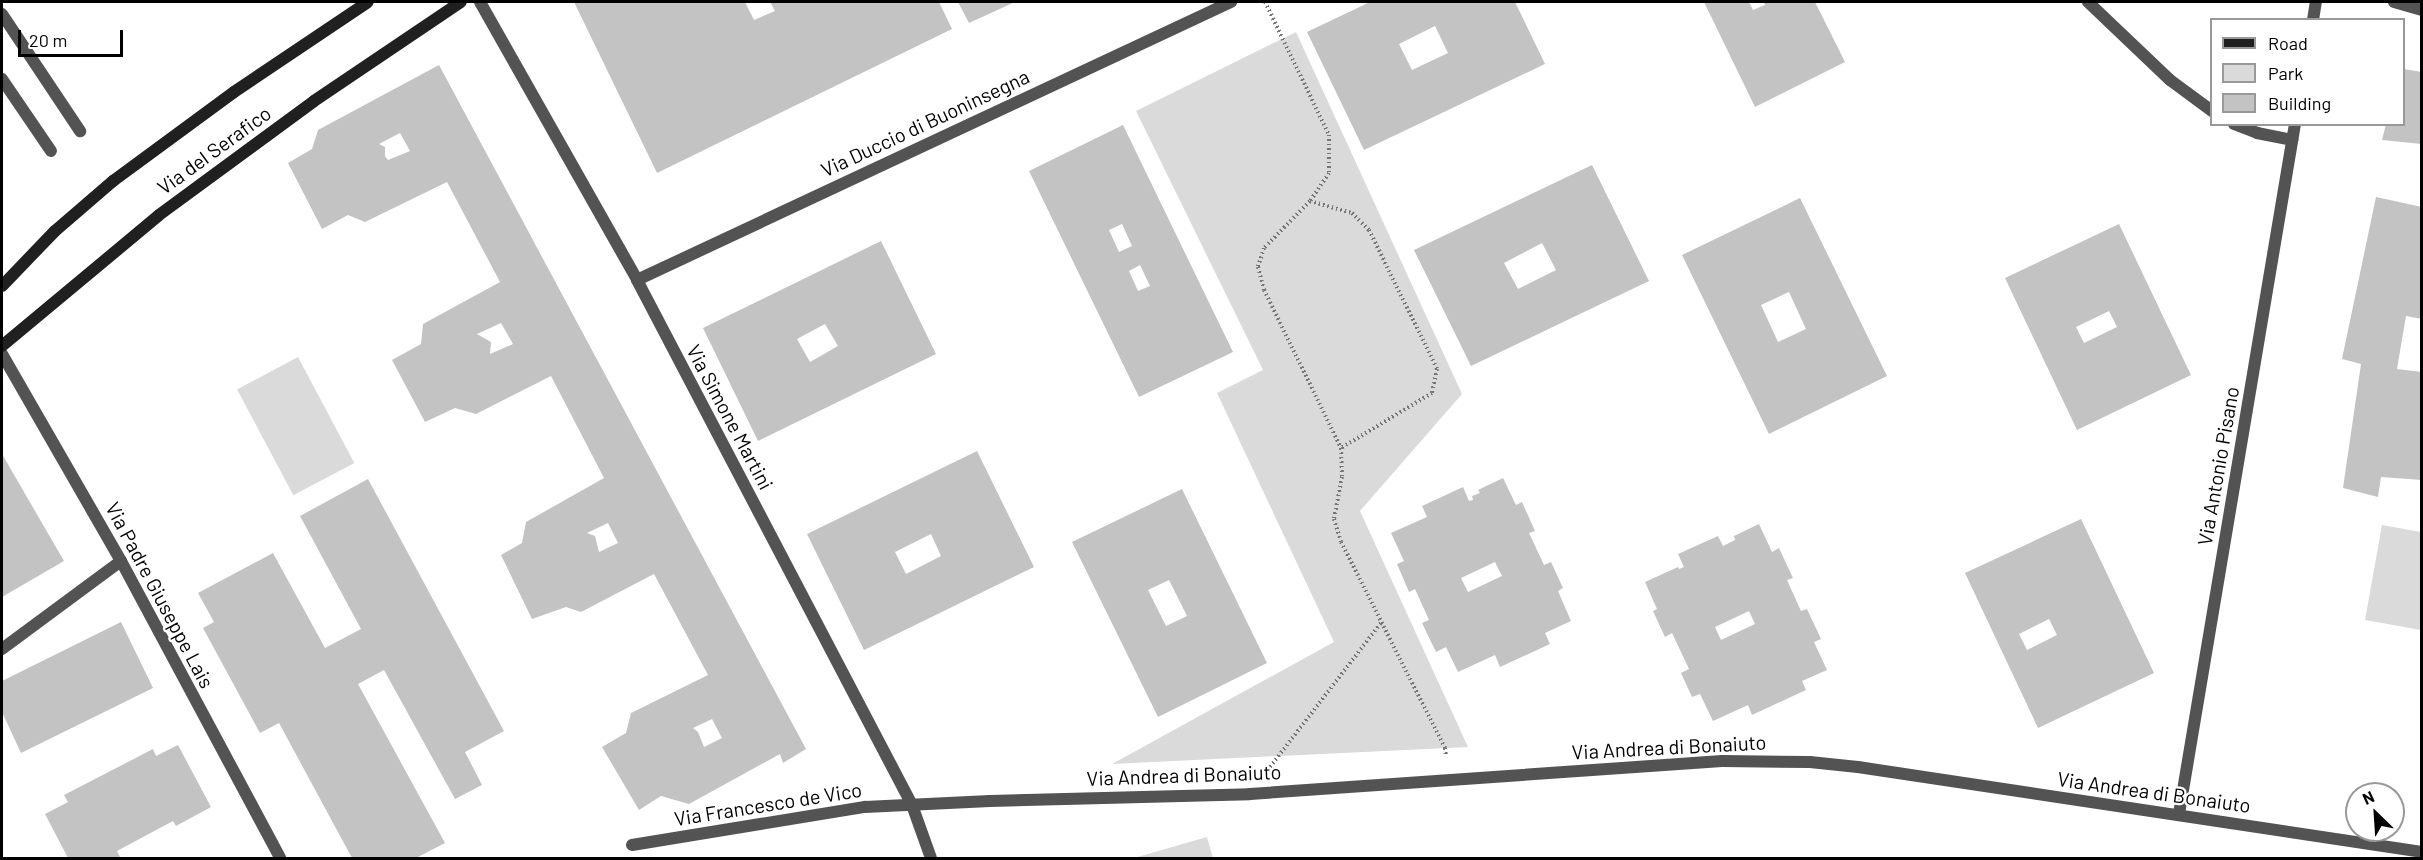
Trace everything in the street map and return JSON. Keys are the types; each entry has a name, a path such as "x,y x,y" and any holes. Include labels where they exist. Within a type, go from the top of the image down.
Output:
{"street":[{"name":"Via del Serafico","path":"2,286 56,231 113,181 243,85 368,2"},
{"name":"Via del Serafico","path":"2,346 168,208 314,101 461,2"},
{"name":"Via Simone Martini","path":"480,2 637,280 912,805 931,858"},
{"name":"Via Duccio di Buoninsegna","path":"637,280 1231,2"},
{"path":"2088,2 2170,80 2210,110"},
{"path":"2313,18 2316,2"},
{"path":"2394,2 2421,10"},
{"path":"2,14 80,131"},
{"path":"2,79 6,93 51,151"},
{"path":"2239,126 2257,134 2292,140"},
{"name":"Via Antonio Pisano","path":"2179,814 2295,126"},
{"name":"Via Padre Giuseppe Lais","path":"2,354 121,561 280,858"},
{"path":"2,649 121,561"},
{"name":"Via Andrea di Bonaiuto","path":"912,805 1250,794 1722,761 1809,762 1878,769 2421,852"},
{"name":"Via Francesco de Vico","path":"632,845 865,807 912,805"}],"path":[{"path":"1265,2 1329,135 1329,173 1310,201 1264,248 1258,267 1264,290 1341,448 1342,477 1334,519 1341,542 1445,748 1449,779"},
{"path":"1310,201 1352,213 1369,230 1437,369 1432,393 1341,448"},
{"path":"1250,794 1381,623"}],"green space":[{"path":"1296,32 1462,394 1360,511 1468,747 1112,764 1334,642 1217,393 1263,370 1136,111"},
{"path":"298,357 354,463 293,495 237,389"},
{"path":"2382,525 2421,532 2421,630 2365,620"},
{"path":"1207,837 1213,858 1134,858"}],"building":[{"path":"574,2 745,2 754,20 775,11 770,2 939,2 952,29 657,173"},
{"path":"958,2 1015,2 969,23"},
{"path":"1370,2 1515,2 1545,64 1364,150 1307,32","holes":["1435,26 1448,53 1412,70 1399,44"]},
{"path":"1704,2 1749,2 1753,10 1765,5 1764,2 1815,2 1845,62 1755,107"},
{"path":"439,65 806,749 783,763 780,754 689,804 661,796 639,810 602,747 626,733 631,713 708,675 654,574 581,612 566,607 532,619 501,555 522,543 526,522 604,478 551,376 476,414 455,408 425,422 392,360 421,344 423,324 500,282 447,182 365,222 348,215 322,229 288,163 312,149 318,130","holes":["400,133 410,151 388,160 385,156 385,147 379,144","501,323 513,344 490,354 491,342 477,334","608,523 618,543 599,552 595,536 587,533","712,719 722,738 704,747 698,732 693,728"]},
{"path":"2405,69 2422,72 2422,144 2382,140 2386,126 2405,126"},
{"path":"1123,125 1233,352 1139,397 1029,171","holes":["1122,224 1132,246 1119,252 1109,230","1140,265 1150,286 1138,291 1129,271"]},
{"path":"1592,165 1649,281 1471,366 1414,250","holes":["1542,243 1556,270 1518,289 1504,263"]},
{"path":"2376,197 2422,207 2422,319 2406,316 2397,369 2422,372 2422,480 2381,477 2378,497 2343,488 2361,364 2342,359"},
{"path":"1800,198 1887,376 1769,434 1682,255","holes":["1789,292 1806,329 1778,342 1761,305"]},
{"path":"2119,224 2191,375 2077,430 2005,278","holes":["2109,311 2117,327 2084,343 2076,327"]},
{"path":"881,241 936,354 758,441 703,328","holes":["825,324 838,346 810,362 797,339"]},
{"path":"977,451 1034,567 864,650 807,534","holes":["931,534 941,556 906,574 895,552"]},
{"path":"2,454 64,561 2,597"},
{"path":"1503,478 1516,505 1522,502 1535,531 1529,533 1544,565 1551,562 1563,588 1558,591 1571,621 1545,633 1550,644 1500,667 1495,655 1458,672 1446,647 1436,652 1422,623 1429,620 1415,589 1409,592 1397,564 1404,561 1391,533 1427,517 1422,506 1463,487 1469,501 1473,500 1472,496 1480,493 1478,490","holes":["1495,562 1502,576 1468,592 1461,578"]},
{"path":"368,479 504,731 465,752 482,785 455,799 384,670 358,684 445,843 416,858 352,858 279,723 260,733 203,628 214,622 198,593 273,553 325,648 361,629 300,516"},
{"path":"1182,489 1267,663 1158,717 1072,542","holes":["1169,580 1187,616 1166,626 1148,590"]},
{"path":"2081,519 2154,673 2038,728 1965,573","holes":["2049,619 2057,635 2027,650 2019,634"]},
{"path":"1759,524 1772,552 1779,548 1793,578 1787,580 1801,611 1807,609 1821,639 1814,642 1827,670 1802,681 1806,690 1752,715 1748,705 1713,721 1700,694 1692,697 1681,673 1689,669 1672,633 1665,637 1653,611 1657,609 1645,582 1678,567 1679,569 1684,567 1678,554 1718,536 1723,546 1735,540 1734,536","holes":["1749,611 1755,624 1721,640 1715,627"]},
{"path":"121,622 153,688 21,753 2,712 2,681"},
{"path":"178,745 211,807 176,826 173,821 117,851 120,857 68,858 45,814 68,802 64,795 153,749 156,756"}]}
